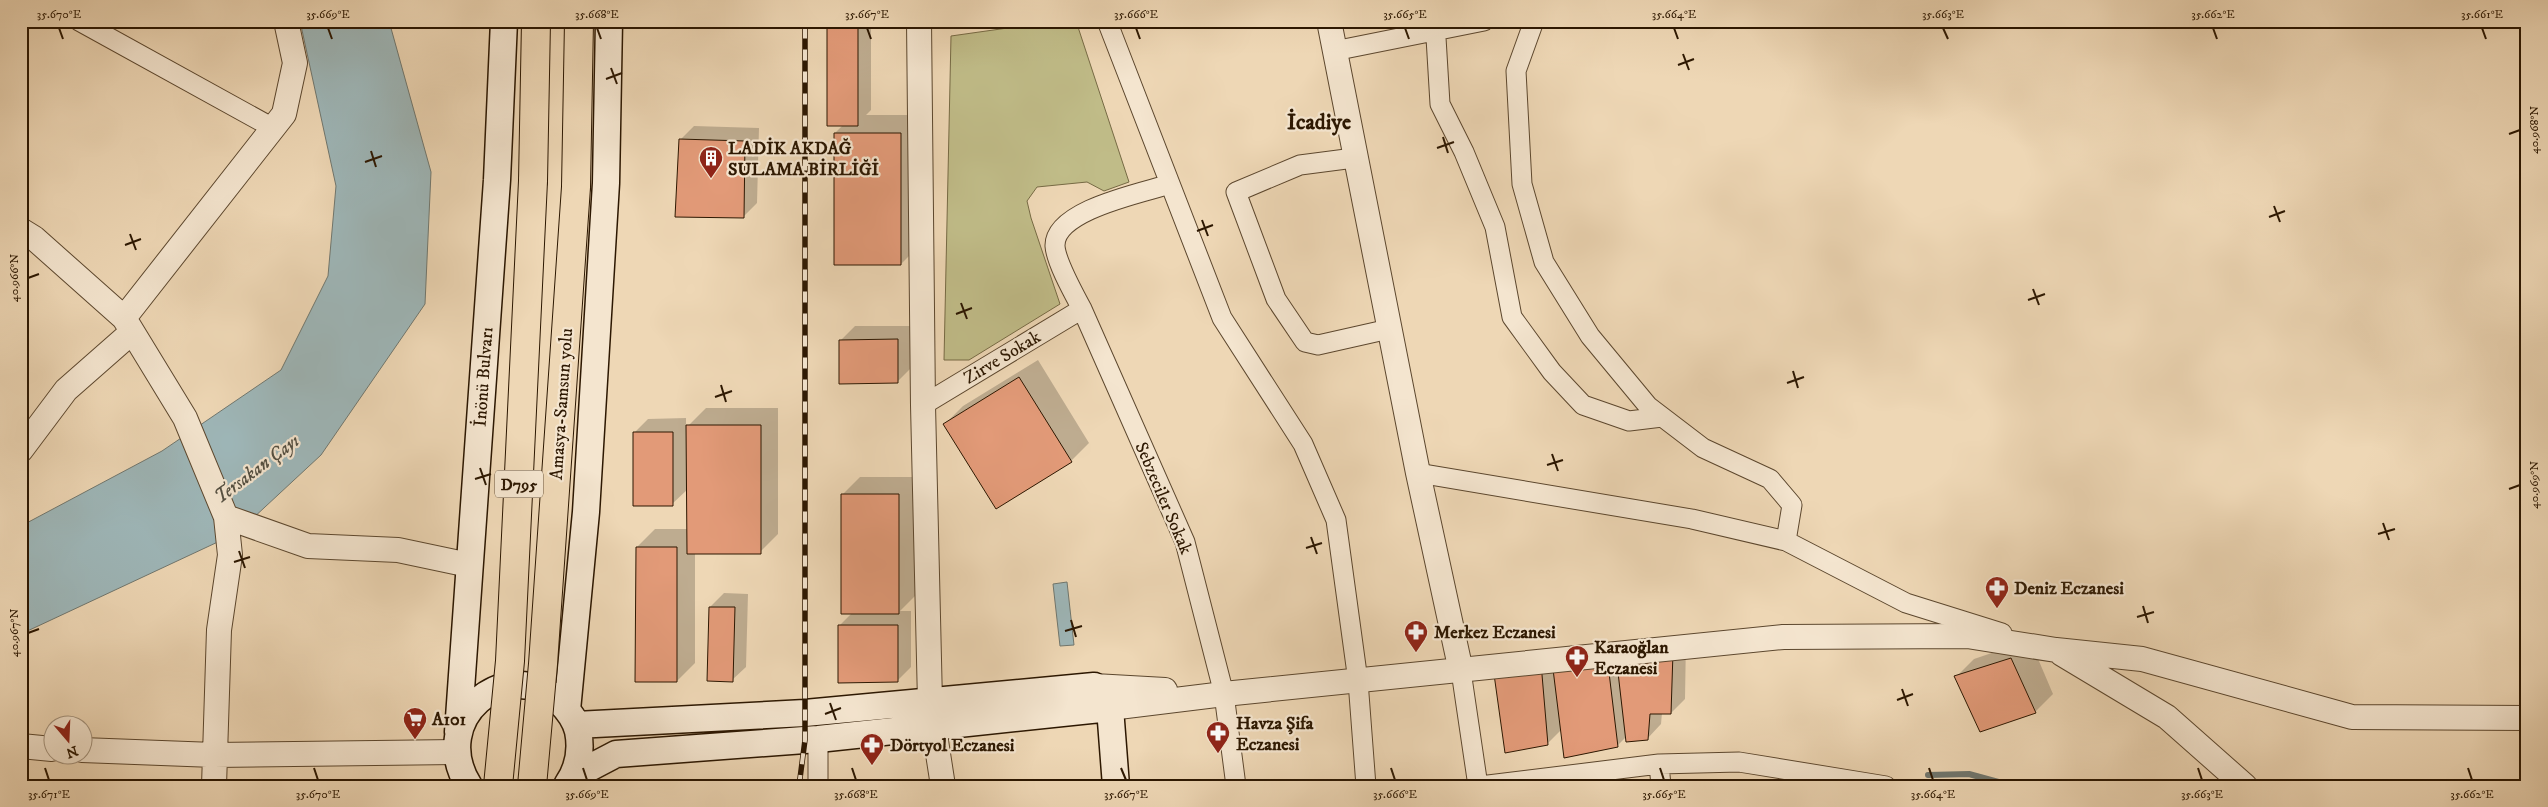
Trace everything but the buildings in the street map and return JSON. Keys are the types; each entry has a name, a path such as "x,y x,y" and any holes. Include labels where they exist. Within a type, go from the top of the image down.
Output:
{"highway":[{"name":"Amasya-Samsun yolu","path":"498,786 510,661 534,181 536,21"},
{"name":"Amasya-Samsun yolu","path":"532,786 544,654 576,187 579,21"}],"main road":[{"name":"İnönü Bulvarı","path":"460,765 469,565 497,180 504,21"},
{"path":"570,781 579,760 580,742 572,717 605,193 609,21"},
{"path":"460,765 466,714 479,700 496,690 515,686 535,688 553,696 572,717 805,713 1094,686 1110,708 1116,786"},
{"path":"570,781 616,754 818,739 1110,708"}],"street":[{"path":"80,21 274,128"},
{"path":"21,450 66,390 128,325 284,114 295,63 286,21"},
{"path":"919,21 923,405 930,702 943,786"},
{"path":"1107,21 1222,318 1303,444 1336,520 1358,682 1366,786"},
{"path":"1329,21 1354,158 1418,473 1462,671 1479,786 1659,764 1739,762 1886,786"},
{"path":"1334,51 1435,26 1484,21"},
{"path":"1534,21 1516,71 1522,184 1544,262 1590,336 1648,406 1703,448 1770,479 1792,505 1786,541"},
{"path":"1435,26 1440,104 1464,152 1495,227 1512,317 1552,372 1583,405 1629,420 1662,417"},
{"path":"1354,158 1300,165 1236,192 1276,299 1305,342 1318,345 1389,329"},
{"name":"Sebzeciler Sokak","path":"1170,184 1077,214 1060,228 1055,246 1067,282 1082,309 1185,542 1224,694 1236,786"},
{"path":"21,230 34,238 128,325 185,418 226,517 230,554 219,630 214,786"},
{"name":"Zirve Sokak","path":"923,405 1082,309"},
{"path":"1418,473 1692,520 1786,541 1906,603 2056,650 2167,717 2245,786"},
{"path":"226,517 308,546 398,550 469,565"},
{"path":"1110,708 1224,694 1782,638 1967,636 2056,650 2142,659 2352,717 2527,718"},
{"path":"1094,686 1224,694"},
{"path":"818,739 818,786"},
{"path":"21,746 42,748"},
{"path":"92,750 460,765"},
{"path":"1659,764 1661,786"}],"shaded area":[{"path":"1057,21 1076,21 1129,182 1104,191 1087,182 1037,187 1027,201 1060,304 969,360 944,360 951,36"}],"water":[{"name":"Tersakan Çayı","path":"300,21 389,21 431,172 425,304 321,455 237,533 21,634 21,526 162,451 281,370 328,276 336,186"},
{"path":"1067,582 1074,645 1060,646 1053,584"}],"waterway":[{"path":"1928,775 1969,774 2013,786"}],"railway":[{"path":"799,786 805,740 805,21"}],"place":[{"name":"LADİK AKDAĞ SULAMA BİRLİĞİ","path":"711,179"},
{"name":"Deniz Eczanesi","path":"1997,609"},
{"name":"Merkez Eczanesi","path":"1416,653"},
{"name":"Karaoğlan Eczanesi","path":"1577,678"},
{"name":"A101","path":"415,740"},
{"name":"Havza Şifa Eczanesi","path":"1218,754"},
{"name":"Dörtyol Eczanesi","path":"872,766"}],"district":[{"name":"İcadiye","path":"1319,121"}]}
